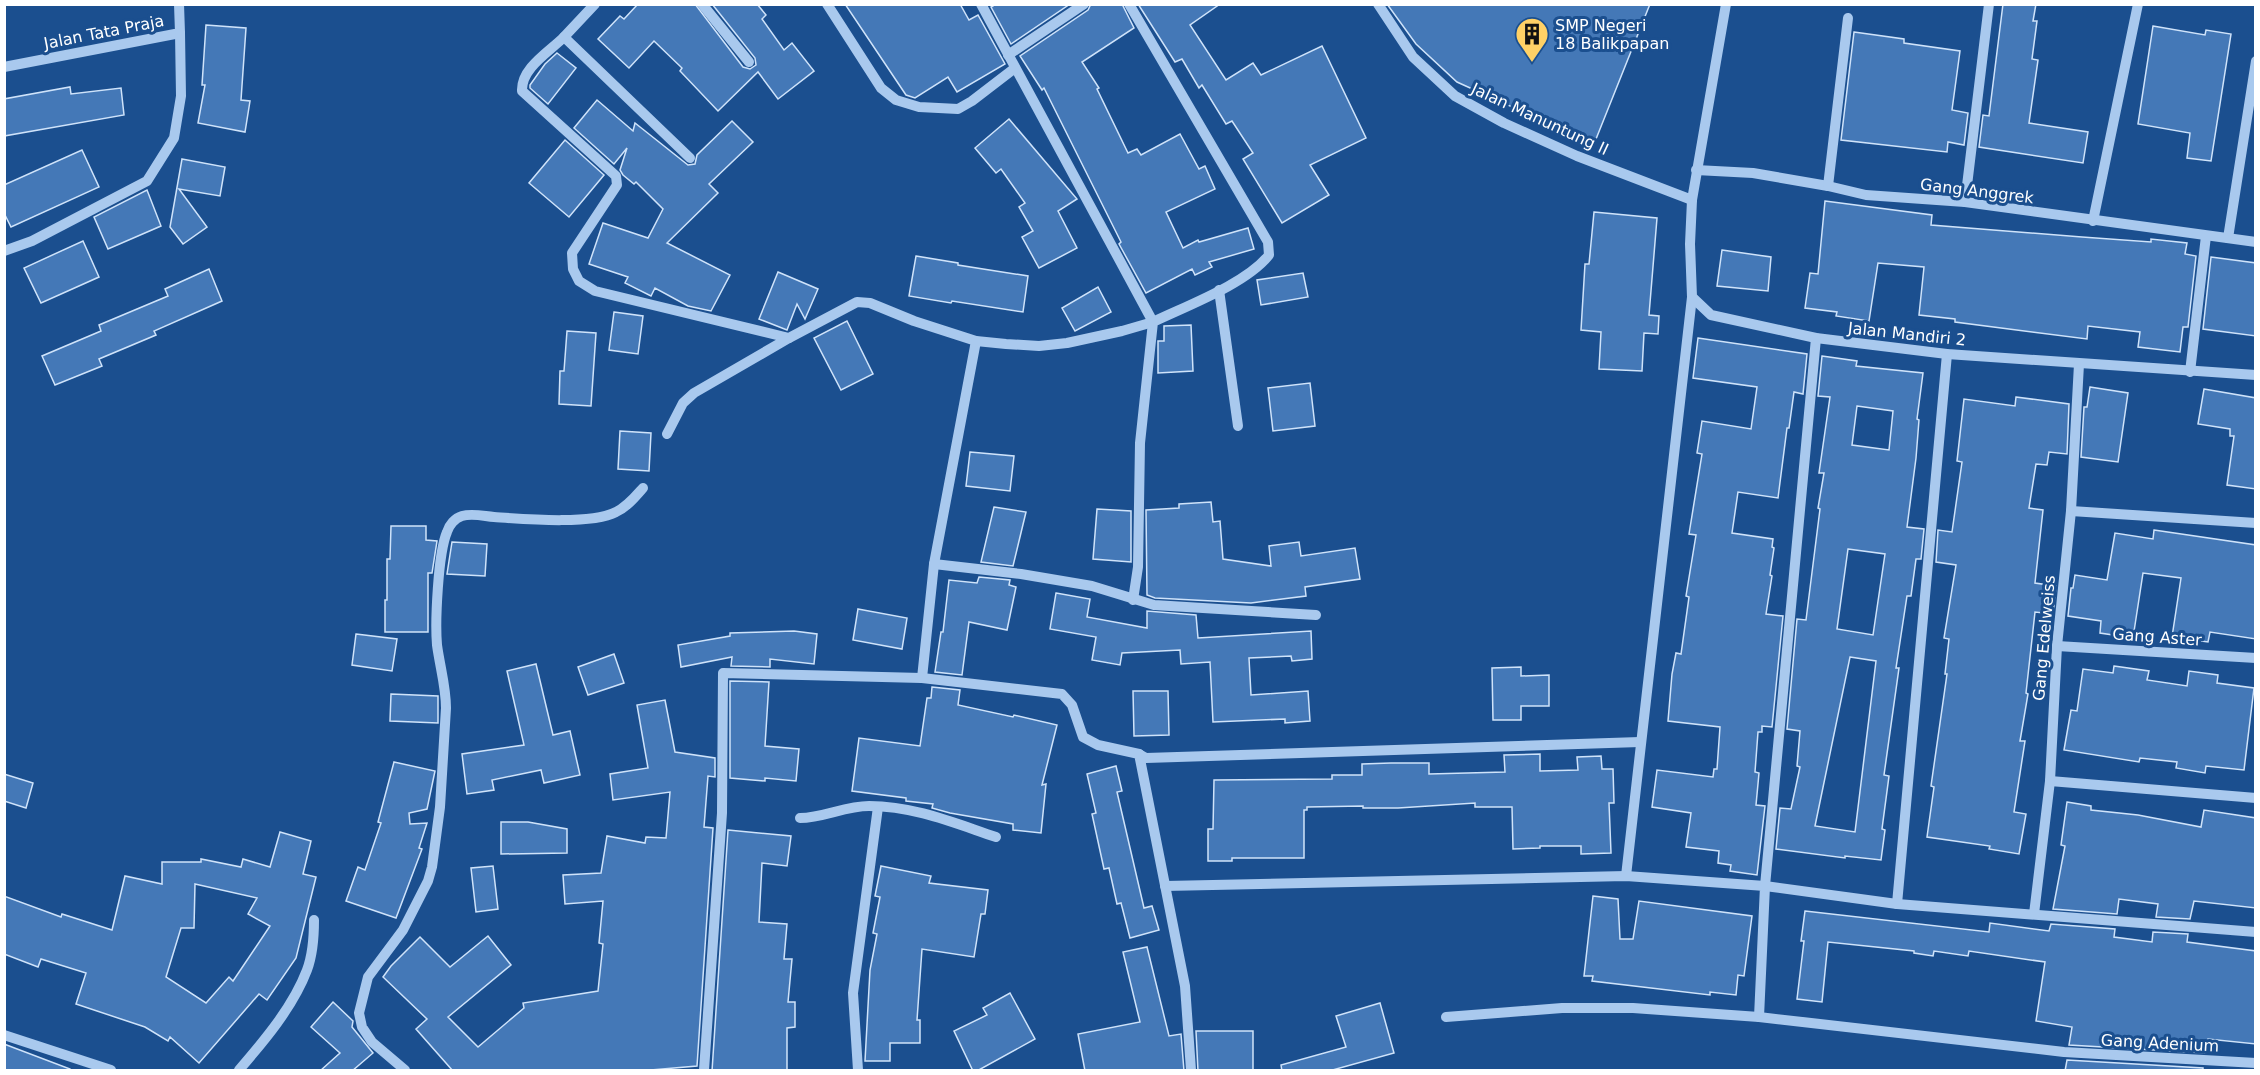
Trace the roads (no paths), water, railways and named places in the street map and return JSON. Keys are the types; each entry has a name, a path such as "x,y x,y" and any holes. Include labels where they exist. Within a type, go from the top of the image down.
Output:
{"street":[{"name":"Jalan Tata Praja","path":"4,67 180,33 179,4"},
{"path":"595,4 564,37 525,72 521,82 522,91 616,176 617,185 572,253 573,269 579,281 595,291 789,338"},
{"path":"702,4 749,62"},
{"path":"827,4 881,88 896,100 919,106 958,109 1015,68"},
{"path":"981,4 1153,322 1140,443 1138,567 1133,600"},
{"path":"1008,55 1084,4"},
{"path":"667,434 679,409 694,393 857,302 870,303 914,321 976,341 1039,346 1122,331 1153,322 1219,290 1261,264 1269,255 1268,242 1129,4"},
{"name":"Jalan Manuntung II","path":"1378,4 1413,57 1455,96 1504,123 1576,156 1692,200"},
{"path":"1626,876 1692,297 1690,244 1692,200 1726,4"},
{"path":"1965,202 1989,4"},
{"path":"2093,221 2138,4"},
{"path":"1828,186 1848,18"},
{"path":"4,251 32,241 147,181 174,138 180,96 180,33"},
{"path":"564,37 690,158"},
{"path":"2228,238 2256,61"},
{"name":"Gang Anggrek","path":"1696,170 1753,174 1828,186 1866,195 1965,202 2256,242"},
{"path":"2190,372 2206,236"},
{"path":"1219,290 1239,426"},
{"name":"Jalan Mandiri 2","path":"1692,297 1711,315 1816,339 1947,354 2256,375"},
{"path":"1759,1017 1765,886 1816,339"},
{"path":"922,678 934,564 976,341"},
{"path":"1897,904 1947,354"},
{"name":"Gang Edelweiss","path":"2034,914 2050,781 2057,646 2070,511 2079,364"},
{"path":"405,1071 372,1042 362,1027 359,1013 368,977 403,930 420,900 432,867 440,807 446,708 436,622 442,553 447,532 453,521 470,515 530,519 596,518 615,513 630,502 642,488"},
{"path":"2070,511 2256,523"},
{"path":"934,564 1022,574 1092,586 1154,605 1316,615"},
{"name":"Gang Aster","path":"2057,646 2256,658"},
{"path":"704,1071 722,813 723,673 922,678 1062,694 1072,705 1083,737 1098,745 1139,754 1146,758 1640,742"},
{"path":"1139,754 1185,986 1191,1071"},
{"path":"2050,781 2256,798"},
{"path":"800,818 867,806 906,809 996,837"},
{"path":"858,1071 853,993 878,807"},
{"path":"1165,886 1626,876 1765,886 1897,904 2256,932"},
{"path":"239,1071 263,1043 307,971 314,942 314,920"},
{"name":"Gang Adenium","path":"1446,1017 1562,1008 1633,1008 1759,1017 2064,1052 2256,1063"},
{"path":"4,1035 111,1071"}],"place":[{"name":"SMP Negeri 18 Balikpapan","path":"1532,63"}]}
